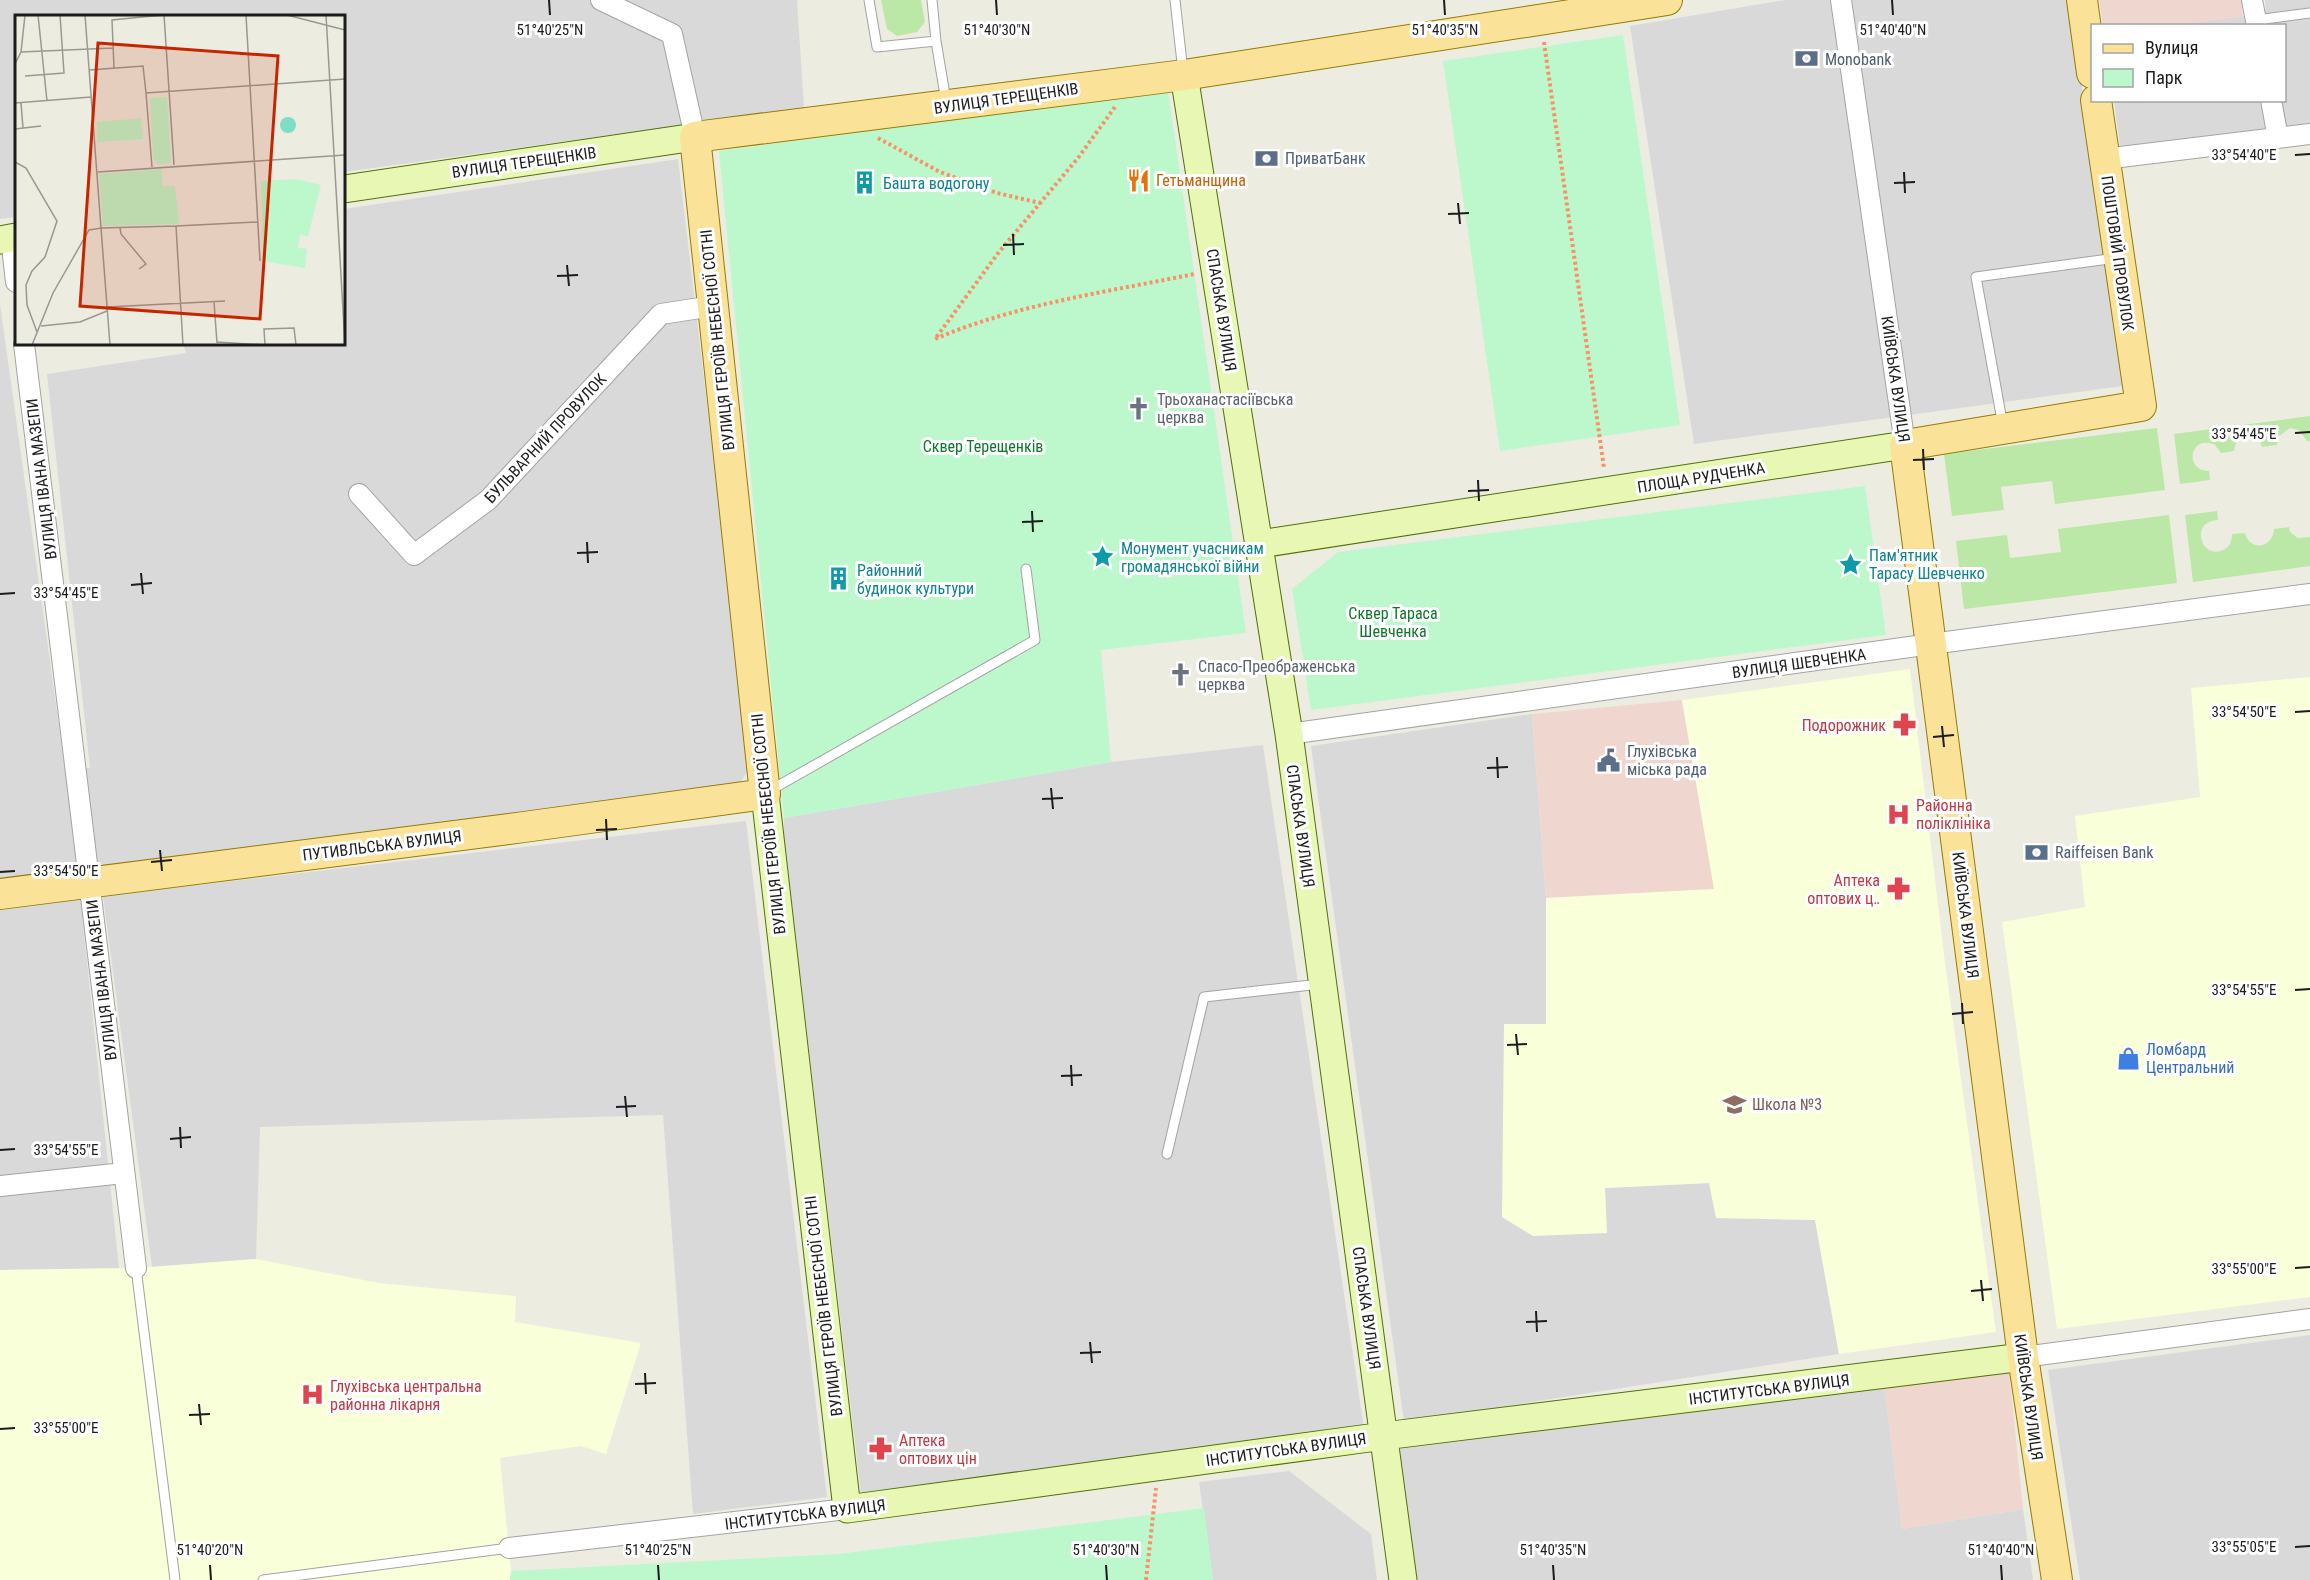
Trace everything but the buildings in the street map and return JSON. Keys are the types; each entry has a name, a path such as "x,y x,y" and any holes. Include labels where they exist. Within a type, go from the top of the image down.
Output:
{"main road":[{"name":"ВУЛИЦЯ ТЕРЕЩЕНКІВ","path":"695,137 1184,75 1592,6 1667,0"},
{"path":"2082,0 2091,67"},
{"name":"ПОШТОВИЙ ПРОВУЛОК","path":"2096,102 2140,406"},
{"name":"ВУЛИЦЯ ГЕРОЇВ НЕБЕСНОЇ СОТНІ","path":"695,137 765,794"},
{"name":"ПЛОЩА РУДЧЕНКА","path":"1905,445 2140,406"},
{"name":"КИЇВСЬКА ВУЛИЦЯ","path":"1905,445 2023,1357 2057,1580"},
{"name":"ПУТИВЛЬСЬКА ВУЛИЦЯ","path":"0,894 524,828 765,794"}],"street":[{"path":"601,0 672,34 695,137"},
{"name":"КИЇВСЬКА ВУЛИЦЯ","path":"1841,0 1905,445"},
{"path":"2252,0 2257,23"},
{"name":"СПАСЬКА ВУЛИЦЯ","path":"1184,75 1289,734 1403,1580"},
{"path":"2271,102 2278,138"},
{"path":"2104,159 2310,134"},
{"name":"ВУЛИЦЯ ТЕРЕЩЕНКІВ","path":"345,189 695,137"},
{"path":"9,238 15,276"},
{"name":"БУЛЬВАРНИЙ ПРОВУЛОК","path":"359,494 414,555 488,500 661,314 713,306"},
{"name":"ВУЛИЦЯ ІВАНА МАЗЕПИ","path":"24,345 136,1268"},
{"name":"ПЛОЩА РУДЧЕНКА","path":"1260,544 1905,445"},
{"name":"ВУЛИЦЯ ШЕВЧЕНКА","path":"1289,734 1931,644 2310,594"},
{"name":"ВУЛИЦЯ ГЕРОЇВ НЕБЕСНОЇ СОТНІ","path":"765,794 847,1509"},
{"path":"0,1186 124,1173"},
{"name":"ІНСТИТУТСЬКА ВУЛИЦЯ","path":"509,1548 847,1509 1384,1436 2310,1319"}],"lane":[{"path":"869,0 877,47 936,41"},
{"path":"932,0 947,106"},
{"path":"1175,0 1184,75"},
{"path":"2257,23 2310,13"},
{"path":"2003,428 1976,277 2118,258"},
{"path":"765,794 1035,640 1026,568"},
{"path":"1167,1154 1204,997 1323,984"},
{"name":"ВУЛИЦЯ ІВАНА МАЗЕПИ","path":"136,1268 175,1580"},
{"name":"ІНСТИТУТСЬКА ВУЛИЦЯ","path":"263,1580 509,1548"}],"path":[{"path":"1540,15 1607,491"},
{"path":"1128,82 1110,116 999,252 935,339 972,323 1053,303 1215,270"},
{"path":"857,117 869,134 940,172 997,193 1040,203"},
{"path":"1146,1580 1158,1467"}],"shaded area":[{"path":"0,0 797,0 804,108 345,172 345,15 15,15 15,217 0,219"},
{"path":"1785,0 2070,0 2123,386 1694,444 1630,26"},
{"path":"2099,0 2241,0 2243,16 2188,24 2103,24"},
{"path":"2265,0 2310,0 2310,123 2120,146 2114,102 2286,102 2286,24 2183,24 2243,16 2266,9"},
{"path":"678,159 750,768 736,788 0,881 0,304 65,769 90,768 47,374 186,353 183,345 345,345 345,209"},
{"name":"Школа №3","path":"1910,669 1945,963 1996,1332 1839,1354 1815,1220 1716,1218 1709,1183 1605,1188 1607,1233 1533,1236 1502,1217 1504,1024 1546,1024 1546,898 1714,889 1682,700"},
{"path":"2310,677 2310,1297 2057,1329 2002,922 2085,907 2075,816 2200,797 2191,688"},
{"path":"1682,700 1714,889 1546,898 1532,714"},
{"path":"1532,714 1546,898 1546,1024 1504,1024 1606,1233 1604,1188 1709,1183 1717,1218 1815,1220 1839,1354 1404,1422 1311,746"},
{"path":"1263,745 1364,1429 861,1494 784,838 784,818 1111,762"},
{"path":"746,821 827,1497 693,1514 663,1115 260,1127 256,1259 152,1267 103,896"},
{"path":"80,895 119,1268 0,1270 0,906"},
{"name":"Глухівська центральна районна лікарня","path":"256,1259 379,1283 516,1296 515,1322 641,1343 606,1454 581,1446 500,1458 510,1580 0,1580 0,1270 136,1268"},
{"path":"2310,1335 2310,1580 2080,1580 2048,1370"},
{"path":"2009,1370 2023,1509 1902,1529 1884,1382"},
{"path":"1884,1382 1902,1529 2023,1509 2033,1580 1415,1580 1399,1448"},
{"path":"1289,1471 1371,1534 1377,1580 1213,1580 1199,1482"}],"green space":[{"path":"881,0 921,0 925,22 917,32 897,36 887,29"},
{"path":"1623,35 1680,425 1500,451 1443,61"},
{"name":"Сквер Терещенків","path":"1168,90 1246,633 1101,650 1111,762 784,818 719,151"},
{"path":"2310,416 2310,441 2307,441 2299,430 2290,428 2279,436 2277,445 2262,447 2259,439 2250,434 2237,438 2234,451 2221,453 2215,445 2200,444 2195,448 2193,460 2195,465 2209,471 2210,480 2180,484 2174,434"},
{"path":"2157,428 2165,490 2055,504 2052,481 2001,487 2004,510 1952,516 1944,454"},
{"name":"Сквер Тараса Шевченка","path":"1865,486 1886,635 1311,710 1292,589 1338,552"},
{"path":"2217,511 2218,520 2209,522 2203,527 2201,533 2201,539 2209,550 2215,552 2225,549 2230,544 2232,534 2245,533 2252,543 2266,544 2273,535 2274,529 2289,527 2290,532 2298,538 2310,537 2310,566 2193,582 2185,515"},
{"path":"2169,515 2177,583 1964,609 1956,541 2007,535 2010,558 2061,552 2058,529"},
{"path":"1204,1508 1213,1580 510,1580 511,1571 838,1554"}],"place":[{"name":"Monobank","path":"1807,59"},
{"name":"ПриватБанк","path":"1267,158"},
{"name":"Гетьманщина","path":"1138,180"},
{"name":"Башта водогону","path":"865,183"},
{"name":"Трьоханастасіївська церква","path":"1139,408"},
{"name":"Монумент учасникам громадянської війни","path":"1103,557"},
{"name":"Пам'ятник Тарасу Шевченко","path":"1851,564"},
{"name":"Районний будинок культури","path":"839,579"},
{"name":"Спасо-Преображенська церква","path":"1180,675"},
{"name":"Подорожник","path":"1904,725"},
{"name":"Глухівська міська рада","path":"1609,760"},
{"name":"Районна поліклініка","path":"1898,814"},
{"name":"Raiffeisen Bank","path":"2037,852"},
{"name":"Аптека оптових ц‥","path":"1898,889"},
{"name":"Ломбард Центральний","path":"2128,1058"},
{"name":"Школа №3","path":"1734,1104"},
{"name":"Глухівська центральна районна лікарня","path":"312,1395"},
{"name":"Аптека оптових цін","path":"881,1449"}]}
